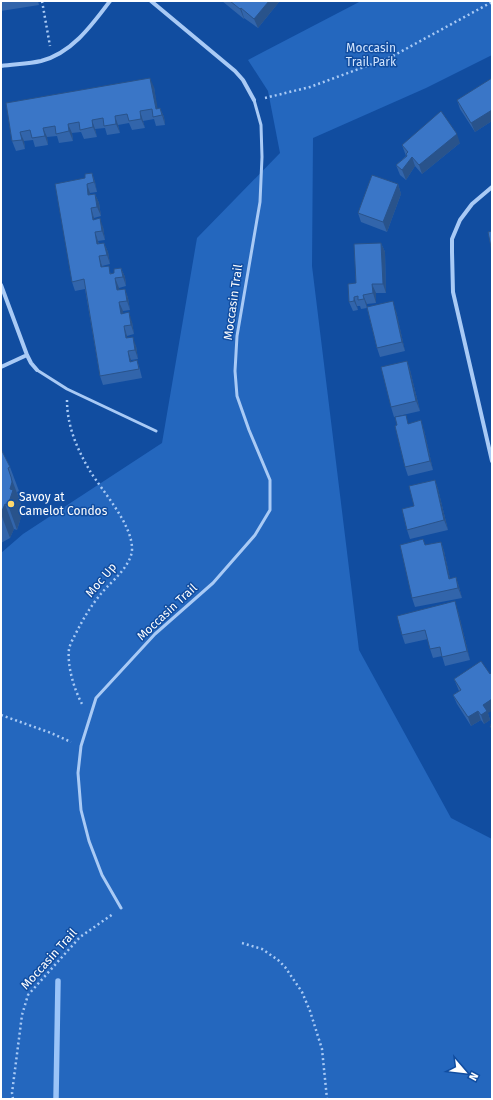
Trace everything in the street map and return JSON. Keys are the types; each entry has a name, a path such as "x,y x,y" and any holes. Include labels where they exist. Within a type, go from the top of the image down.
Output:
{"street":[{"path":"1,66 41,61 52,57 71,46 96,19 110,1"},
{"name":"Moccasin Trail","path":"151,1 235,71 244,80 254,100"},
{"path":"492,187 472,204 460,220 452,240 453,292 492,461"},
{"path":"1,285 27,355 37,370"},
{"path":"1,367 27,355"}],"lane":[{"name":"Moccasin Trail","path":"121,908 102,875 81,810 78,773 81,746 96,698 155,634 214,583 255,535 270,510 270,480 249,430 237,396 235,371 237,336 260,202 262,157 261,125 254,100"},
{"path":"37,370 67,389 156,431"}],"path":[{"path":"42,1 52,57"},
{"path":"254,100 310,87 391,57 492,2"},
{"name":"Moc Up","path":"67,389 68,418 76,445 90,471 123,520 130,537 132,550 130,558 120,573 86,613 69,648 71,676 78,696 90,718"},
{"path":"1,715 51,733 81,746"},
{"name":"Moccasin Trail","path":"13,1099 12,1093 22,1015 28,995 80,937 121,908"},
{"path":"242,943 262,949 278,960 285,967 302,992 321,1044 327,1099"}],"green space":[{"name":"Moccasin Trail Park","path":"361,1 492,1 492,55 426,88 313,138 312,266 359,650 451,818 492,839 492,1099 1,1099 1,553 23,534 162,443 197,238 280,153 268,91 248,60"}],"building":[{"path":"230,1 269,1 254,19"},
{"path":"150,78 156,109 160,108 162,115 153,117 152,109 140,111 141,119 129,121 127,114 115,116 116,124 104,126 103,118 92,120 93,127 80,130 79,122 68,124 69,131 56,134 55,126 43,128 45,136 32,138 30,130 20,132 22,140 12,141 6,103"},
{"path":"492,78 492,110 471,123 457,100"},
{"path":"441,111 457,134 419,165 412,157 402,170 396,165 407,156 406,154 408,152 402,145"},
{"path":"92,173 94,182 87,184 88,195 95,194 97,207 91,208 93,220 100,218 102,231 95,232 97,244 104,243 107,255 99,256 101,267 109,266 110,274 114,273 114,269 121,268 123,277 115,278 117,290 125,289 127,301 119,302 121,314 129,312 131,325 124,326 126,338 133,337 135,350 128,351 130,362 137,360 139,369 100,376 84,279 72,282 55,184 85,178 85,174"},
{"path":"372,175 398,184 383,222 358,213"},
{"path":"492,231 492,252 488,232"},
{"path":"381,243 383,284 372,284 373,293 363,295 364,299 358,300 358,296 354,297 354,301 349,302 348,284 356,283 354,244"},
{"path":"393,301 402,342 377,348 367,307"},
{"path":"407,361 416,401 391,407 381,367"},
{"path":"406,415 408,424 421,420 430,461 405,467 395,426 397,425 395,417"},
{"path":"1,449 10,467 8,468 12,482 10,489 13,490 8,505 5,504 1,513"},
{"path":"435,480 444,520 407,530 402,509 414,506 409,486"},
{"path":"423,539 425,545 441,542 449,579 456,577 458,588 412,598 400,545"},
{"path":"455,601 467,651 442,657 440,647 430,649 425,630 402,635 397,616"},
{"path":"481,661 490,674 492,672 492,699 483,705 487,711 481,715 478,711 468,717 453,695 461,690 454,679"}],"waterway":[{"path":"56,1099 58,981"}],"place":[{"name":"Savoy at Camelot Condos","path":"11,504"}]}
